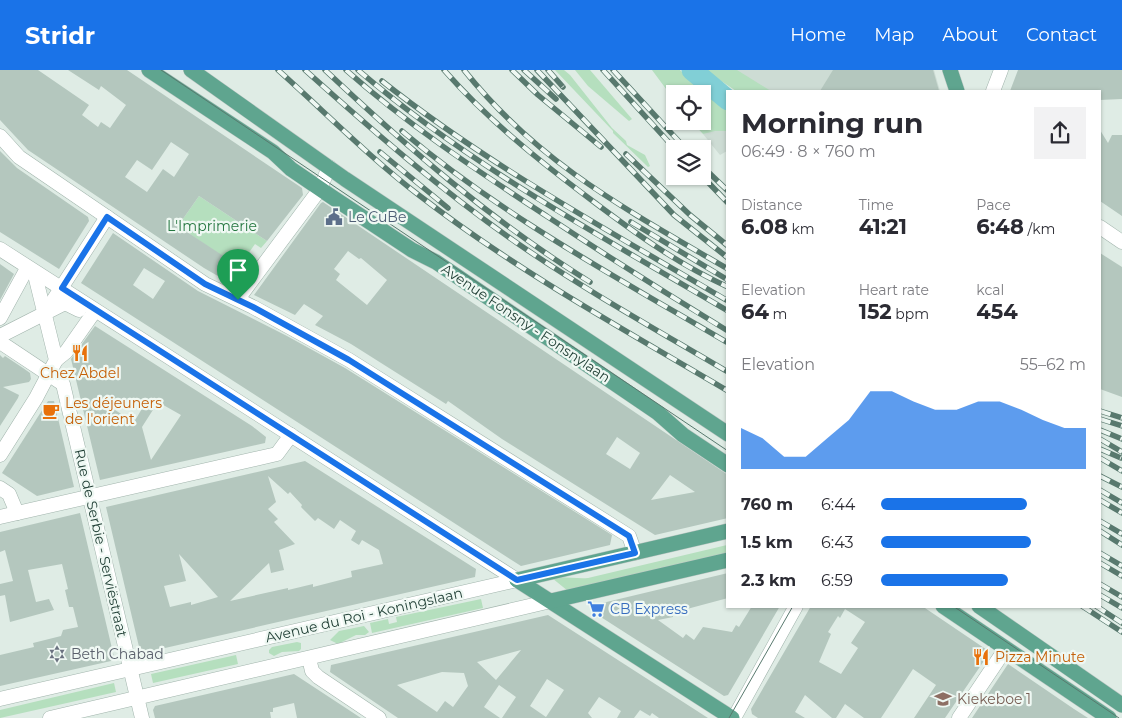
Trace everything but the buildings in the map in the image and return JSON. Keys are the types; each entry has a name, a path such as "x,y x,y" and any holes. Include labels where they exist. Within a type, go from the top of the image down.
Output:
{"main road":[{"name":"Avenue Fonsny - Fonsnylaan","path":"149,70 273,152 290,169 412,250 436,262 658,412 683,434 726,464"},
{"name":"Avenue Fonsny - Fonsnylaan","path":"191,70 329,167 726,433"},
{"path":"950,70 957,90"},
{"name":"Avenue du Roi - Koningslaan","path":"517,580 726,531"},
{"path":"551,601 726,560"},
{"path":"517,580 733,718"},
{"path":"947,608 1109,718"},
{"path":"981,608 1121,706"}],"street":[{"path":"993,90 1001,70"},
{"path":"0,136 19,157 205,284 349,360 629,536 635,553"},
{"path":"238,300 320,189 329,167"},
{"path":"45,313 107,217"},
{"path":"1101,229 1122,242"},
{"path":"0,249 517,580"},
{"path":"0,318 31,275 45,313 52,368"},
{"path":"0,336 65,303 78,310 86,311 66,352 52,368 0,455"},
{"path":"0,342 52,368"},
{"name":"Rue de Serbie - Serviëstraat","path":"52,368 63,384 142,718"},
{"path":"0,517 277,454 291,435"},
{"path":"0,488 9,494 17,513"},
{"name":"Avenue du Roi - Koningslaan","path":"0,699 517,580"},
{"path":"50,718 551,601"},
{"path":"733,718 795,608"},
{"path":"959,718 1006,648"},
{"path":"309,658 312,671 318,677 373,716"}],"shaded area":[{"path":"724,70 934,70 940,90 748,90"},
{"path":"726,112 726,152 720,155 711,144 711,140 708,140 703,134 707,130 711,130 711,126"}],"green space":[{"path":"555,70 564,70 570,75 612,128 626,141 627,145 645,155 650,166 648,167 613,133"},
{"path":"575,70 590,70 632,119 629,121 588,86"},
{"path":"652,70 680,70 696,85 666,85 666,89"},
{"path":"705,70 737,70 769,90 735,90"},
{"path":"711,96 726,107 726,131 703,134 699,130 711,130"},
{"name":"L'Imprimerie","path":"199,196 267,241 261,248 255,244 243,261 237,257 234,261 226,256 225,258 178,226"},
{"path":"726,545 726,554 568,591 552,578 588,578"},
{"path":"481,599 483,608 372,633 370,623 388,619 389,624 397,622 396,617"},
{"path":"364,626 369,632 365,635 356,635 338,644 330,640 339,631"},
{"path":"297,642 301,643 299,651 282,652 274,656 269,653 272,647"},
{"path":"236,655 238,664 153,683 151,674"},
{"path":"114,683 116,692 0,718 0,710"}],"waterway":[{"path":"692,70 726,98"}],"tram line":[{"path":"161,70 726,450"},
{"path":"729,718 792,608"},
{"path":"956,608 1119,718"}],"railway":[{"path":"278,70 383,166 456,223 532,274 726,390"},
{"path":"305,70 408,160 489,223 569,277 726,371"},
{"path":"325,70 452,183 519,235 590,282"},
{"path":"346,70 394,110 470,165 726,330"},
{"path":"358,70 445,138 491,169 726,310"},
{"path":"444,70 495,122 532,154 623,224 656,247 726,286"},
{"path":"464,70 492,103 553,158 620,205 726,268"},
{"path":"512,70 538,95 601,147"},
{"path":"524,70 556,99"},
{"path":"537,70 674,215 726,256"},
{"path":"548,70 563,87"},
{"path":"603,70 667,140"},
{"path":"613,70 678,140"},
{"path":"382,81 507,170 726,300"},
{"path":"402,131 440,162 519,218 726,342"},
{"path":"380,152 448,208"},
{"path":"626,154 690,215 726,244"},
{"path":"711,175 726,189"},
{"path":"711,185 726,201"},
{"path":"631,222 726,279"},
{"path":"1101,411 1122,418"},
{"path":"1101,419 1122,426"},
{"path":"1101,430 1122,439"},
{"path":"1101,440 1122,452"},
{"path":"1101,449 1121,458"},
{"path":"1101,459 1122,471"},
{"path":"1101,476 1122,487"},
{"path":"1101,491 1122,503"},
{"path":"1101,501 1122,513"},
{"path":"1101,522 1122,534"},
{"path":"1101,532 1122,545"},
{"path":"1101,554 1122,566"},
{"path":"1101,564 1122,576"},
{"path":"1101,585 1122,597"},
{"path":"1101,596 1122,608"},
{"path":"1085,608 1122,632"},
{"path":"1099,608 1122,623"}],"place":[{"name":"Le CuBe","path":"334,217"},
{"name":"Chez Abdel","path":"80,353"},
{"name":"Les déjeuners de l'orient","path":"51,411"},
{"name":"CB Express","path":"596,609"},
{"name":"Beth Chabad","path":"57,654"},
{"name":"Pizza Minute","path":"981,657"},
{"name":"Kiekeboe 1","path":"943,699"}],"route":[{"path":"107,217 205,284 238,300 349,360 629,536 635,553 517,580 62,288 107,217"}]}
